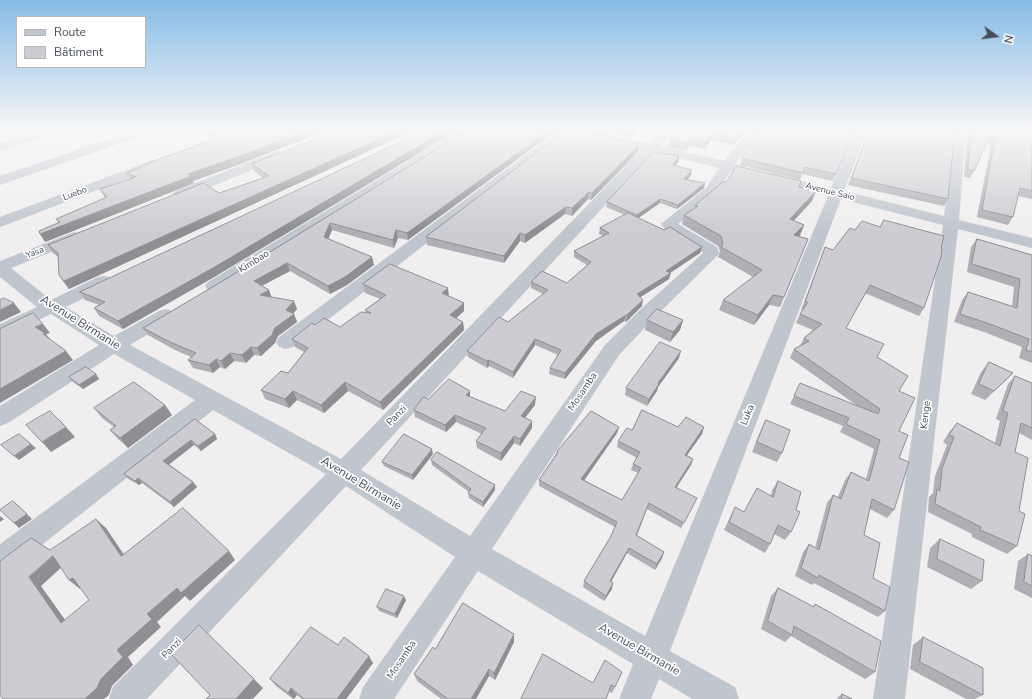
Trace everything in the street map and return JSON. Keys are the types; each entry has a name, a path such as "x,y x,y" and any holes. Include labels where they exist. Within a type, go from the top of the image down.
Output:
{"street":[{"path":"0,181 50,164"},
{"name":"Luebo","path":"0,222 153,164"},
{"path":"166,200 256,164"},
{"name":"Kimbao","path":"202,293 413,164"},
{"path":"286,342 522,164"},
{"name":"Panzi","path":"125,699 344,472 637,164"},
{"path":"717,164 749,171"},
{"name":"Mosamba","path":"375,699 612,350 648,313 711,254 711,250 668,225 712,190 729,164"},
{"name":"Luka","path":"635,699 848,164"},
{"name":"Kenge","path":"889,699 951,223 957,164"},
{"name":"Avenue Saio","path":"763,175 1032,243"},
{"name":"Yasa","path":"0,267 86,232"},
{"name":"Avenue Birmanie","path":"0,267 49,307 56,309 114,345 344,472 474,554 723,699"},
{"path":"0,332 49,307 114,277"},
{"path":"0,417 114,345 182,305"},
{"path":"0,561 211,399"}],"building":[{"path":"148,164 218,164 188,174 191,176 40,234 39,231 60,222 56,219 107,197 100,189 136,177 127,173"},
{"path":"252,164 325,164 64,281 59,275 58,253 48,245 203,183 219,193 269,176"},
{"path":"354,164 389,164 213,268 118,321 94,308 105,302 80,292"},
{"path":"414,164 503,164 407,233 396,230 393,240 330,223 324,237 372,257 345,277 328,286 287,263 254,281 269,290 260,295 294,301 286,310 294,314 275,328 272,335 257,348 251,347 242,355 230,353 221,361 216,359 209,365 188,360 196,353 143,328"},
{"path":"522,164 621,164 592,193 589,192 572,208 566,207 525,235 520,233 504,256 426,237"},
{"path":"643,164 674,164 673,165 692,170 684,179 705,183 678,205 660,199 637,215 607,202"},
{"path":"765,164 840,164 836,174 804,167 803,173"},
{"path":"857,164 952,164 948,199 852,178"},
{"path":"968,164 977,164 974,171 968,170"},
{"path":"990,164 1032,164 1032,191 1020,188 1013,217 982,210"},
{"path":"737,166 801,181 799,187 816,191 790,219 804,225 794,235 808,239 784,297 773,295 758,315 723,300 762,270 721,247 723,244 721,236 684,215 698,206 695,205 723,182 726,182"},
{"path":"628,213 664,230 670,227 702,247 666,271 671,273 637,294 643,300 627,315 596,334 565,373 550,368 561,350 535,339 513,372 467,351 499,317 508,322 548,290 531,282 542,271 567,283 591,262 574,251 609,233 600,228"},
{"path":"884,220 944,236 941,248 941,257 924,308 870,285 846,328 884,344 877,357 908,376 899,391 915,398 899,431 908,435 899,458 909,462 894,510 872,499 864,535 880,543 873,578 890,587 885,611 819,575 818,578 801,568 809,544 819,550 833,495 841,499 851,472 869,481 880,440 846,424 849,418 794,396 800,383 878,414 880,409 794,349 809,341 804,338 822,324 800,314 808,302 805,302 825,247 833,250 850,228 855,230 862,221 880,227"},
{"path":"977,239 1032,255 1032,352 1026,350 1029,339 960,314 968,292 1017,308 1020,279 972,264"},
{"path":"390,264 448,288 442,293 464,303 450,315 463,322 380,402 345,382 321,405 293,391 285,399 261,390 281,371 288,373 308,348 292,339 312,323 315,325 324,318 340,327 361,312 371,313 365,310 386,295 363,284"},
{"path":"4,298 14,303 0,310 0,300"},
{"path":"657,309 683,320 673,332 647,320"},
{"path":"33,313 43,324 35,327 45,333 43,334 66,351 0,389 0,329"},
{"path":"660,342 681,351 658,383 659,384 649,399 626,388"},
{"path":"989,362 1013,373 994,391 979,384"},
{"path":"86,367 96,374 79,385 69,377"},
{"path":"1015,376 1032,383 1032,428 1021,423 1015,452 1028,458 1019,511 1025,514 1017,546 980,530 981,527 935,504 937,489 940,491 942,468 954,437 949,435 957,423 1000,446 1008,413 1003,411"},
{"path":"449,379 470,391 466,395 505,411 521,391 536,397 521,416 532,421 520,439 514,436 501,453 476,441 486,428 455,415 445,425 414,410 423,397 428,399"},
{"path":"134,382 165,405 120,438 110,430 116,426 94,408"},
{"path":"642,410 678,427 686,417 704,427 685,455 693,459 675,487 697,498 684,523 649,503 636,535 664,552 657,564 629,548 610,581 613,583 606,596 584,581 611,536 617,522 539,480 558,452 557,451 591,411 619,427 581,479 622,500 641,468 633,464 640,452 618,441 627,428 632,430"},
{"path":"50,411 66,427 42,442 26,425"},
{"path":"195,419 215,434 198,446 191,440 163,461 193,482 170,502 138,478 135,481 124,474"},
{"path":"766,420 790,430 782,453 757,442"},
{"path":"19,434 31,444 14,456 1,445"},
{"path":"404,434 432,449 412,475 382,462"},
{"path":"437,452 495,485 483,502 468,493 471,489 431,460"},
{"path":"778,481 801,492 796,510 800,512 791,532 778,525 770,544 729,522 735,507 744,512 757,488 773,497"},
{"path":"13,501 27,514 14,523 0,510"},
{"path":"183,508 229,551 181,593 177,588 147,614 152,619 117,650 123,657 101,679 97,688 85,699 3,699 0,695 0,561 31,538 50,550 96,519 121,556","holes":["53,556 69,580 73,578 89,600 61,623 29,577"]},
{"path":"940,539 984,560 982,581 937,559"},
{"path":"1028,554 1032,556 1032,586 1024,582"},
{"path":"778,588 814,607 815,604 881,641 875,672 794,626 792,635 768,621"},
{"path":"386,589 404,596 395,614 377,607"},
{"path":"463,603 514,634 494,673 489,669 471,699 448,699 414,674 433,647 435,649"},
{"path":"199,625 254,679 236,699 206,699 210,695 171,654"},
{"path":"311,627 338,645 344,637 369,656 337,699 304,699 291,688 288,693 270,679"},
{"path":"923,637 983,668 983,695 920,662"},
{"path":"543,654 593,683 605,660 622,672 615,687 611,685 606,699 521,699"},
{"path":"842,694 852,699 842,699"}]}
